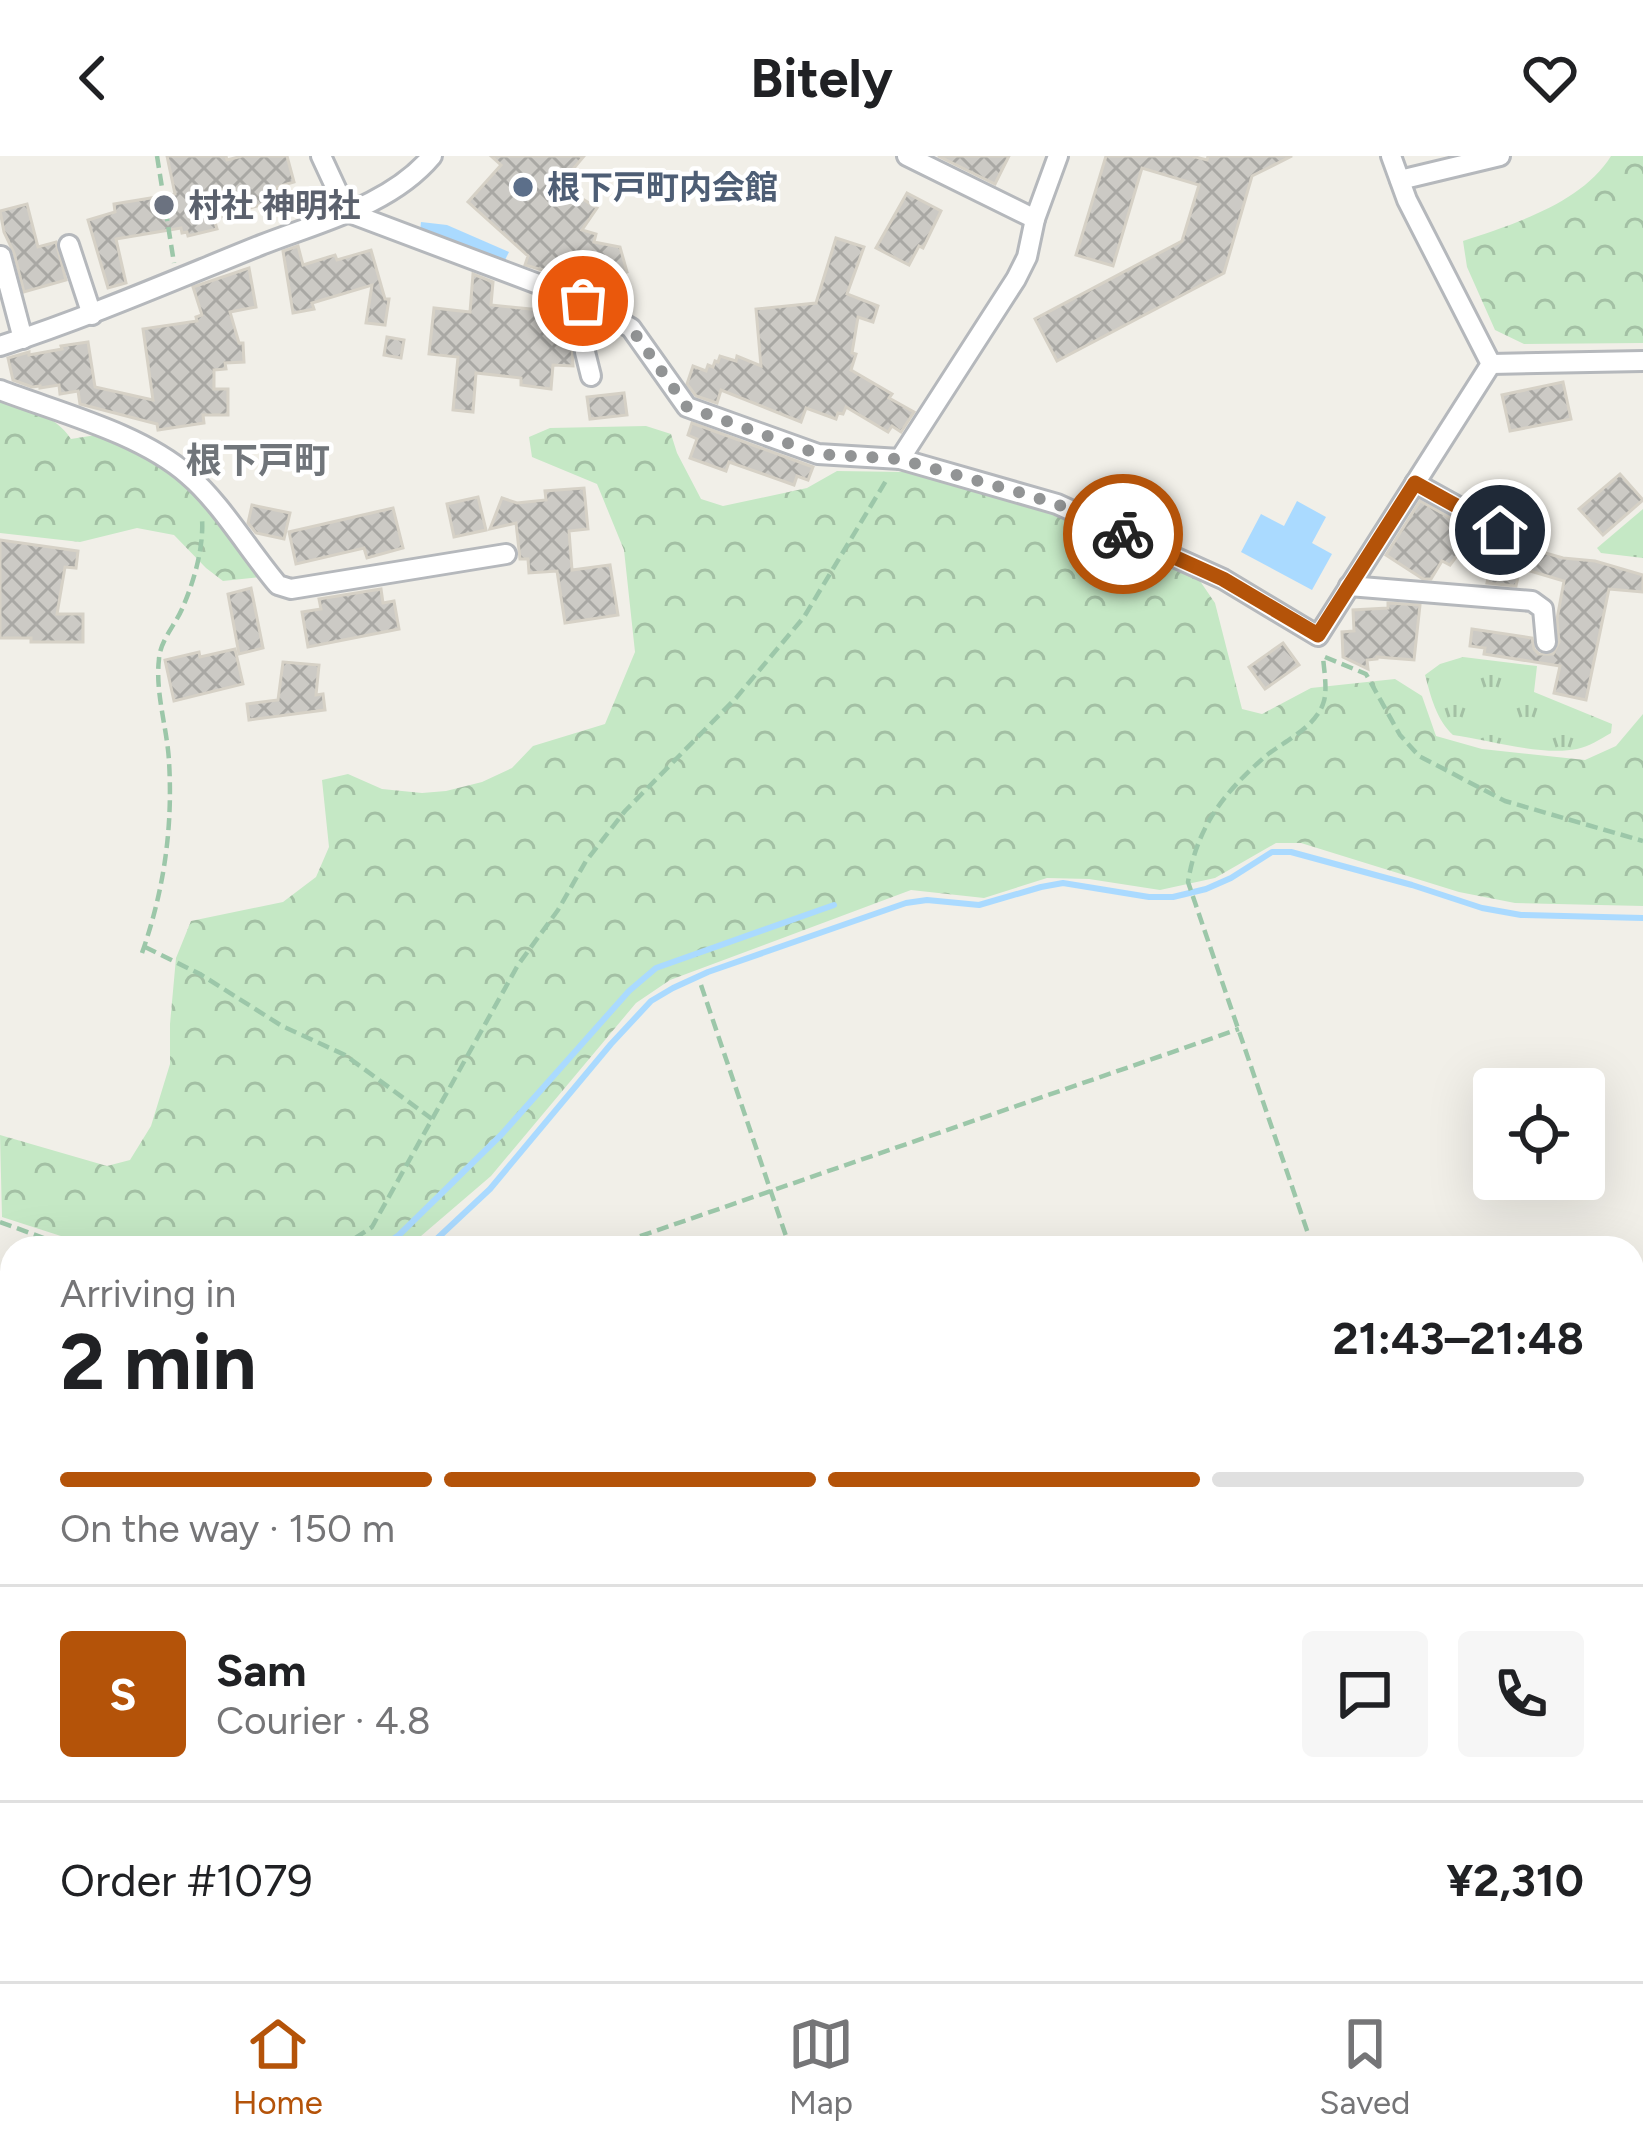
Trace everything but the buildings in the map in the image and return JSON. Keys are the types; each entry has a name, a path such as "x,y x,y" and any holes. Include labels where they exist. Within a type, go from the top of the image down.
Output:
{"street":[{"path":"321,156 347,212 583,301 631,328 687,407 818,454 899,459 1057,504 1223,579 1318,635 1490,364"},
{"path":"0,346 92,315 347,212 403,185 432,156"},
{"path":"907,156 1034,219"},
{"path":"899,459 1016,279 1058,156"},
{"path":"1391,156 1407,200 1490,364"},
{"path":"1400,180 1500,156"},
{"path":"69,244 92,315"},
{"path":"1,256 23,339"},
{"path":"583,301 591,376"},
{"path":"1490,364 1643,361"},
{"path":"0,390 169,460 201,488 278,585 291,589 506,554"},
{"path":"1415,483 1500,530"},
{"path":"1349,586 1532,601 1543,608 1546,642"}],"path":[{"path":"157,156 179,280"},
{"path":"358,1236 372,1227 518,964 558,910 586,861 625,811 736,698 804,617 899,459"},
{"path":"201,488 203,531 194,575 182,611 158,654 170,820 166,865 143,950 200,974 282,1026 346,1055 432,1120"},
{"path":"1309,1236 1188,882 1192,854 1222,796 1310,723 1324,703 1323,657 1366,674 1400,735 1419,756 1505,802 1643,841"},
{"path":"701,985 786,1236"},
{"path":"640,1236 1239,1029"},
{"path":"0,1222 38,1236"}],"green space":[{"path":"1611,156 1643,156 1643,343 1524,344 1495,330 1467,267 1463,241 1565,199"},
{"path":"0,400 49,418 71,439 96,435 165,463 191,485 260,577 223,581 174,535 137,528 80,542 0,533"},
{"path":"646,426 671,434 701,499 723,506 807,488 837,471 904,472 1046,511 1200,581 1215,603 1242,709 1262,714 1311,688 1395,679 1422,696 1436,736 1482,749 1585,760 1616,746 1643,714 1643,906 1515,903 1459,892 1301,843 1276,843 1215,878 1160,890 1047,878 984,898 911,890 670,980 636,1003 491,1176 421,1236 61,1236 2,1217 0,1135 107,1166 130,1160 151,1126 170,1064 176,958 191,921 283,902 316,877 329,847 322,780 348,774 382,789 446,791 512,768 533,746 605,724 635,652 624,550 597,484 532,457 529,437 550,428"},
{"path":"1643,509 1643,558 1601,553 1597,548"},
{"path":"1463,657 1537,666 1534,692 1612,724 1611,733 1563,751 1453,735 1438,715 1425,675"}],"water":[{"path":"421,222 447,225 509,252 505,260 420,232"},
{"path":"1297,501 1326,517 1312,543 1332,554 1312,590 1241,552 1261,514 1284,526"}],"waterway":[{"path":"440,1236 490,1189 651,1001 708,972 906,903 979,905 1063,883 1173,897 1231,878 1272,852 1291,852 1482,908 1521,915 1643,918"},
{"path":"398,1236 501,1135 629,991 656,968 834,905"}],"way so far":[{"path":"583,301 631,328 687,407 818,454 899,459 1018,492 1123,534"}],"place":[{"name":"根下戸町内会館","path":"523,187"},
{"name":"村社 神明社","path":"164,205"}],"district":[{"name":"根下戸町","path":"258,460"}],"route":[{"path":"1123,534 1223,579 1318,635 1415,483 1500,530"}]}
